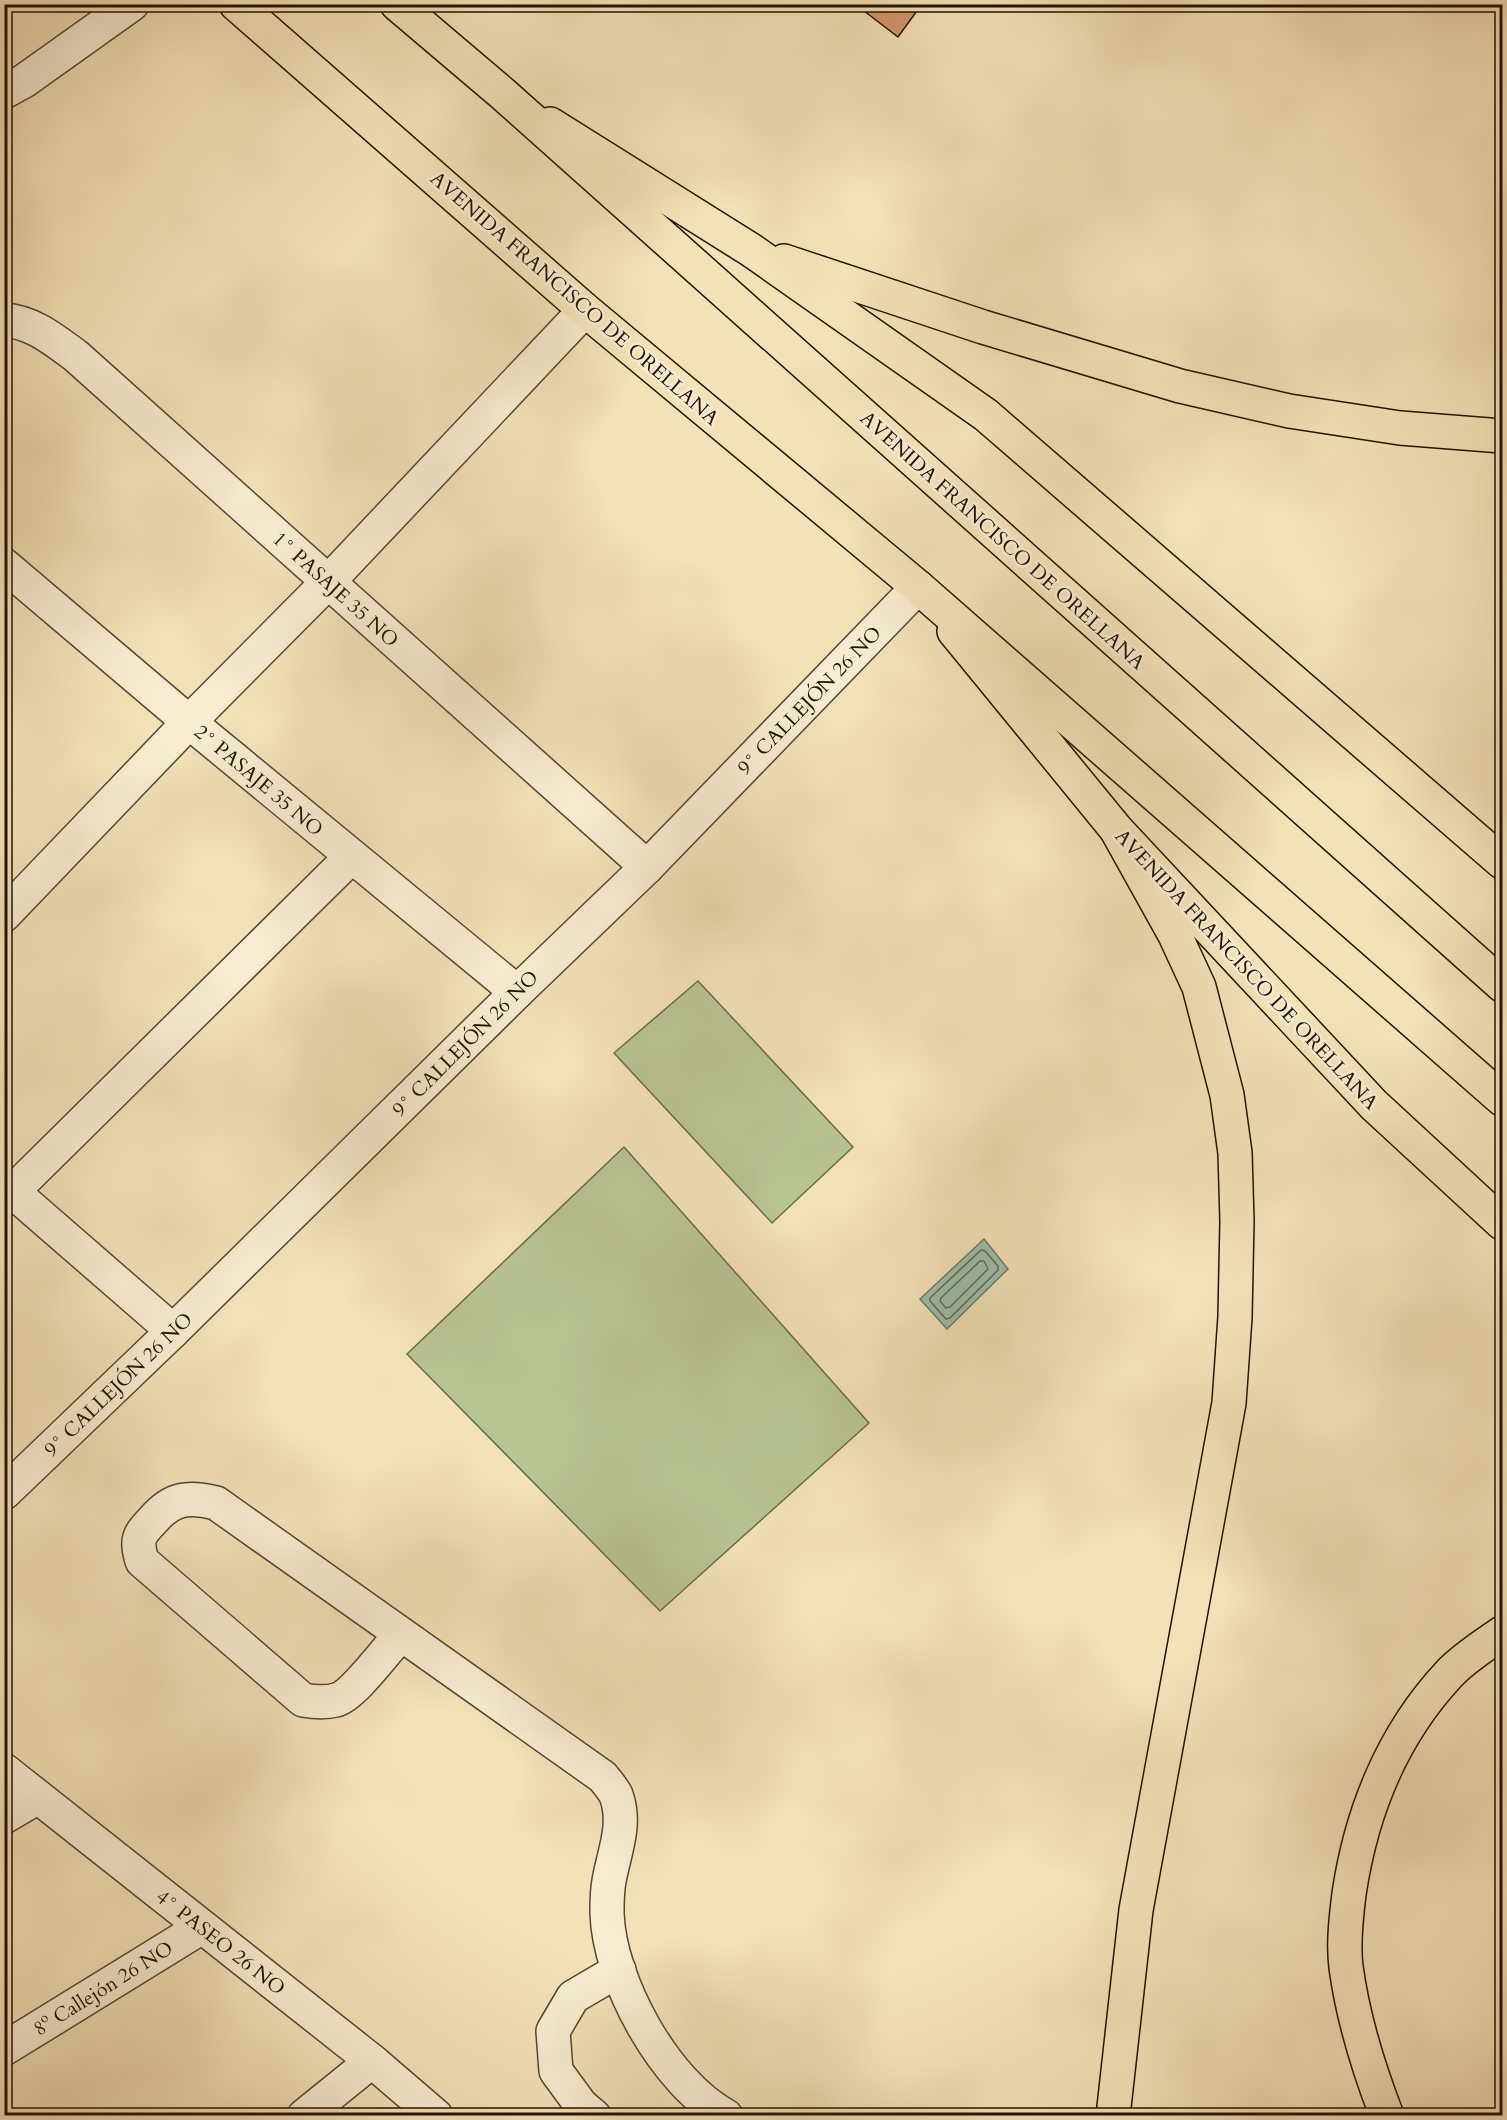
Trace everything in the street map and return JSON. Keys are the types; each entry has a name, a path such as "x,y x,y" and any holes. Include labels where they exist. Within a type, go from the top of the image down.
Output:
{"main road":[{"name":"AVENIDA FRANCISCO DE ORELLANA","path":"236,4 585,310 918,587 1503,1099"},
{"name":"AVENIDA FRANCISCO DE ORELLANA","path":"397,4 503,94 1503,985"},
{"name":"AVENIDA FRANCISCO DE ORELLANA","path":"503,94 751,250 986,415 1503,862"},
{"path":"751,250 983,327 1180,386 1311,415 1400,428 1503,436"},
{"name":"AVENIDA FRANCISCO DE ORELLANA","path":"918,587 1116,829 1374,1106 1503,1223"},
{"path":"1111,2114 1136,1910 1228,1403 1235,1317 1237,1221 1234,1153 1227,1095 1199,987 1175,936 1116,829"},
{"path":"1387,2115 1370,2071 1355,2020 1346,1965 1347,1914 1354,1864 1368,1811 1387,1763 1413,1718 1450,1673 1503,1633"}],"street":[{"path":"4,92 24,81 132,4"},
{"path":"4,915 189,722 328,582 585,310"},
{"name":"1° PASAJE 35 NO","path":"12,321 40,331 76,356 647,867"},
{"name":"2° PASAJE 35 NO","path":"4,565 189,722 517,992"},
{"name":"9° CALLEJÓN 26 NO","path":"4,1493 173,1331 647,867 918,587"},
{"path":"173,1331 7,1192 351,856"},
{"path":"400,1634 354,1688 338,1700 318,1702 303,1700 142,1561 138,1548 140,1534 164,1507 180,1500 198,1499 216,1503 603,1776 616,1795 620,1820 618,1846 608,1882 607,1914 611,1947 630,2001 651,2039 682,2079 716,2110 726,2115"},
{"name":"4° PASEO 26 NO","path":"4,1770 372,2061 436,2115"},
{"path":"4,1817 38,1797"},
{"name":"8º Callejón 26 NO","path":"4,2049 202,1927"},
{"path":"594,2115 581,2105 556,2071 553,2031 573,1997 619,1970"},
{"path":"304,2115 372,2061"}],"shaded area":[{"path":"698,981 853,1147 772,1223 614,1053"},
{"path":"624,1147 869,1423 660,1611 407,1354"}],"water":[{"path":"984,1239 1008,1269 947,1329 920,1299"}],"building":[{"path":"855,4 922,4 898,37"}]}
